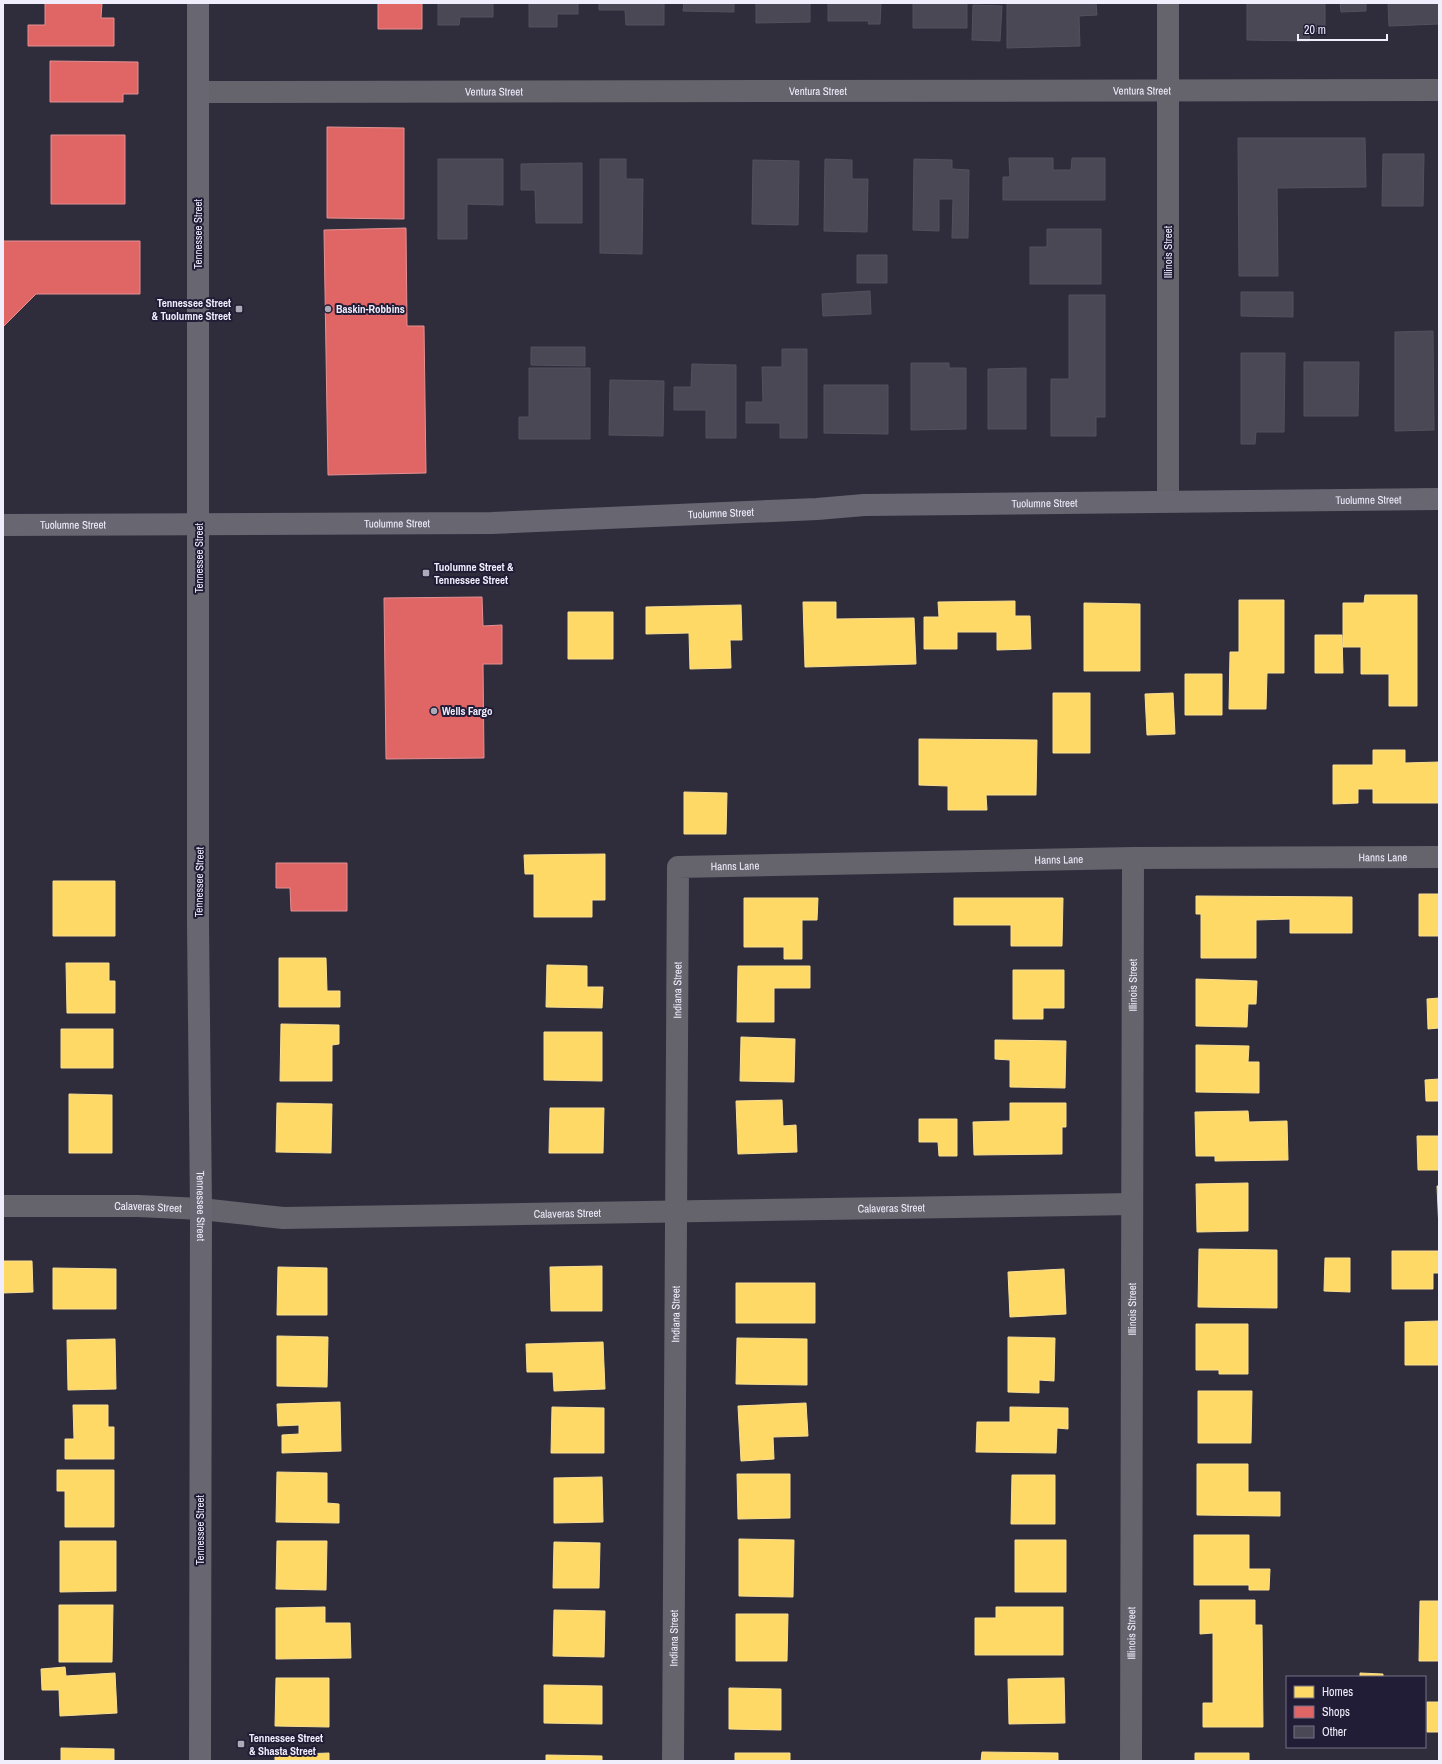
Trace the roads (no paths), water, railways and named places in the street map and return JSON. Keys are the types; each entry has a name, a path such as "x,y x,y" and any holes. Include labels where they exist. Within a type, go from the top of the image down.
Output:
{"main road":[{"name":"Tennessee Street","path":"198,3 198,932 201,1209 200,1761"},
{"name":"Tuolumne Street","path":"3,525 492,523 809,509 864,505 1168,500 1439,499"}],"street":[{"name":"Illinois Street","path":"1168,3 1168,500"},
{"name":"Ventura Street","path":"198,92 1439,90"},
{"name":"Hanns Lane","path":"678,867 1133,858 1439,857"},
{"name":"Illinois Street","path":"1131,1761 1133,858"},
{"name":"Indiana Street","path":"673,1761 678,867"},
{"name":"Calaveras Street","path":"3,1206 138,1206 201,1209 283,1218 1132,1204"}],"place":[{"name":"Tennessee Street & Tuolumne Street","path":"239,309"},
{"name":"Baskin-Robbins","path":"328,309"},
{"name":"Tuolumne Street & Tennessee Street","path":"426,573"},
{"name":"Wells Fargo","path":"434,711"},
{"name":"Tennessee Street & Shasta Street","path":"241,1744"}]}
